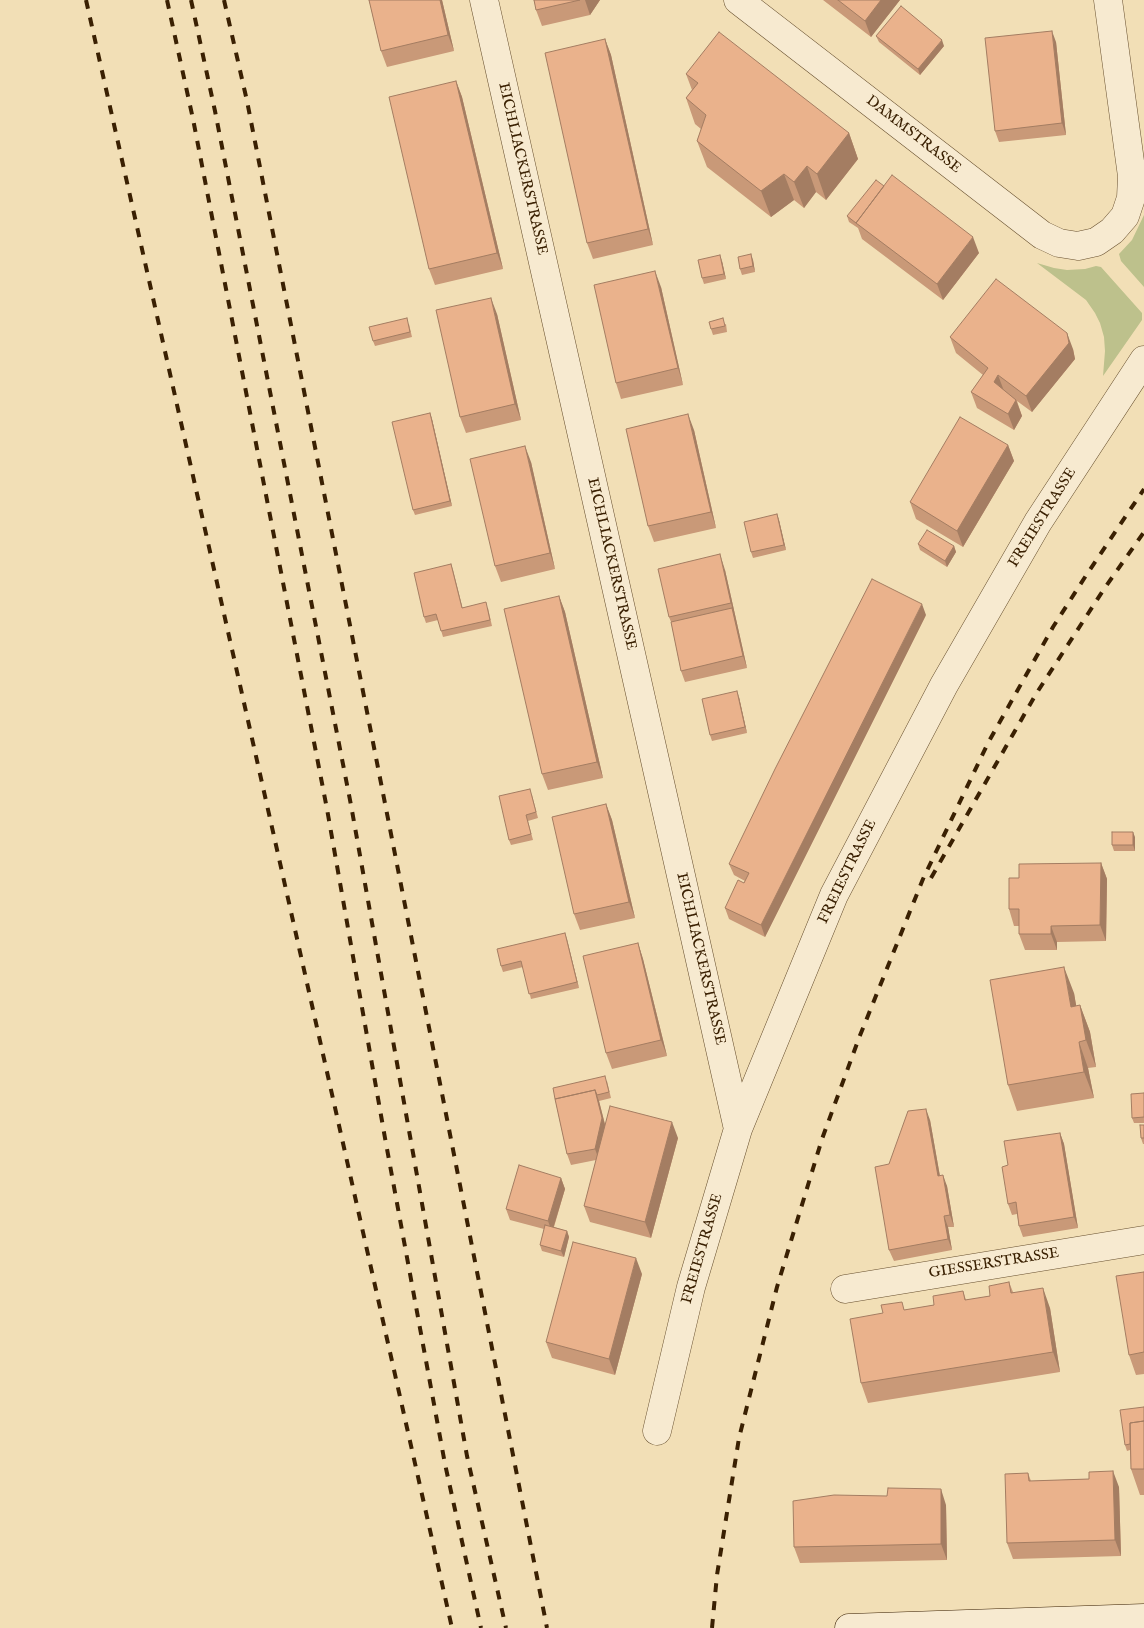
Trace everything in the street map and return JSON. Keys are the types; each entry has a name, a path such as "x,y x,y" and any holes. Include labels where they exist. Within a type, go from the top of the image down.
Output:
{"street":[{"name":"EICHLIACKERSTRASSE","path":"484,0 738,1129"},
{"name":"DAMMSTRASSE","path":"738,0 1042,235 1059,243 1078,246 1096,242 1112,231 1125,216 1131,198 1132,176 1108,0"},
{"name":"FREIESTRASSE","path":"657,1431 691,1287 738,1129 834,895 944,685 1038,522 1144,360"},
{"name":"GIESSERSTRASSE","path":"845,1288 1144,1240"},
{"path":"849,1628 1144,1618"}],"green space":[{"path":"1144,215 1144,287 1121,261 1119,254 1132,240"},
{"path":"1037,263 1067,270 1101,267 1142,313 1142,320 1103,376 1104,337 1095,313 1086,300"}],"building":[{"path":"369,0 440,0 448,35 381,51"},
{"path":"534,0 580,0 536,10"},
{"path":"838,0 881,0 865,21"},
{"path":"901,6 942,40 918,69 876,36"},
{"path":"1052,31 1062,123 995,131 985,38"},
{"path":"719,32 849,133 817,174 807,166 794,182 784,174 761,191 697,141 706,115 686,98 698,83 686,74"},
{"path":"605,39 648,229 587,243 545,53"},
{"path":"456,81 497,253 429,269 389,97"},
{"path":"892,175 973,237 937,284 856,223"},
{"path":"876,180 884,186 856,223 847,216"},
{"path":"751,254 753,266 740,269 738,257"},
{"path":"720,255 724,274 702,278 698,260"},
{"path":"655,271 678,368 616,383 594,285"},
{"path":"996,279 1067,333 1069,343 1026,396 998,375 994,382 1016,400 1008,414 971,392 988,368 950,337"},
{"path":"491,298 515,404 460,417 436,310"},
{"path":"407,318 410,332 373,341 369,327"},
{"path":"723,318 725,326 711,329 709,322"},
{"path":"430,413 450,501 413,510 392,422"},
{"path":"688,414 711,512 648,526 626,429"},
{"path":"960,417 1008,445 957,531 910,502"},
{"path":"525,446 550,553 495,566 470,459"},
{"path":"777,514 784,545 751,552 744,522"},
{"path":"927,530 954,546 945,561 918,544"},
{"path":"720,554 731,603 669,617 658,569"},
{"path":"451,564 462,608 486,602 490,620 441,631 436,614 424,617 414,573"},
{"path":"872,579 922,604 761,925 725,908 738,880 744,883 749,873 729,864"},
{"path":"559,596 597,762 542,774 504,609"},
{"path":"732,608 743,656 681,671 671,622"},
{"path":"737,691 745,727 710,735 702,699"},
{"path":"530,789 536,812 526,815 531,834 509,840 499,796"},
{"path":"606,804 629,902 574,914 552,817"},
{"path":"1112,832 1133,832 1133,845 1112,845"},
{"path":"1101,863 1100,925 1051,926 1051,934 1019,934 1019,909 1009,909 1009,878 1019,878 1019,864"},
{"path":"565,933 577,982 529,994 521,961 501,966 497,949"},
{"path":"638,943 661,1040 606,1053 583,956"},
{"path":"1064,967 1071,1007 1080,1005 1086,1040 1079,1042 1084,1072 1008,1085 990,980"},
{"path":"605,1076 609,1092 597,1095 595,1090 555,1099 553,1088"},
{"path":"595,1090 602,1118 595,1149 567,1154 555,1099"},
{"path":"1144,1093 1144,1117 1132,1118 1131,1094"},
{"path":"610,1106 672,1122 645,1222 584,1206"},
{"path":"926,1109 938,1176 943,1175 950,1215 944,1216 948,1239 889,1250 875,1167 889,1164 908,1111"},
{"path":"1140,1125 1144,1125 1144,1138 1141,1138"},
{"path":"1060,1133 1074,1217 1019,1226 1016,1202 1008,1204 1002,1167 1008,1165 1004,1141"},
{"path":"519,1165 561,1178 548,1221 506,1209"},
{"path":"545,1225 567,1231 561,1251 540,1245"},
{"path":"573,1242 636,1258 609,1359 546,1342"},
{"path":"1144,1272 1144,1352 1129,1355 1116,1276"},
{"path":"1009,1282 1011,1293 1043,1288 1053,1352 861,1383 850,1319 883,1313 881,1305 902,1302 904,1310 934,1305 933,1296 963,1291 965,1300 990,1296 989,1286"},
{"path":"1144,1407 1144,1421 1130,1423 1130,1444 1125,1445 1120,1410"},
{"path":"1144,1421 1144,1469 1131,1469 1130,1423"},
{"path":"1113,1471 1115,1540 1007,1543 1005,1474 1028,1473 1029,1481 1089,1479 1089,1472"},
{"path":"888,1488 941,1489 941,1544 794,1547 793,1501 834,1495 887,1496"}],"railway":[{"path":"86,0 452,1628"},
{"path":"167,0 193,119 327,809 445,1464 481,1628"},
{"path":"191,0 215,111 351,805 467,1456 506,1628"},
{"path":"224,0 247,101 547,1628"},
{"path":"712,1628 717,1575 739,1438 777,1287 822,1139 859,1038 923,879 988,743 1053,627 1144,489"},
{"path":"931,878 1036,694 1104,589 1144,532"}]}
